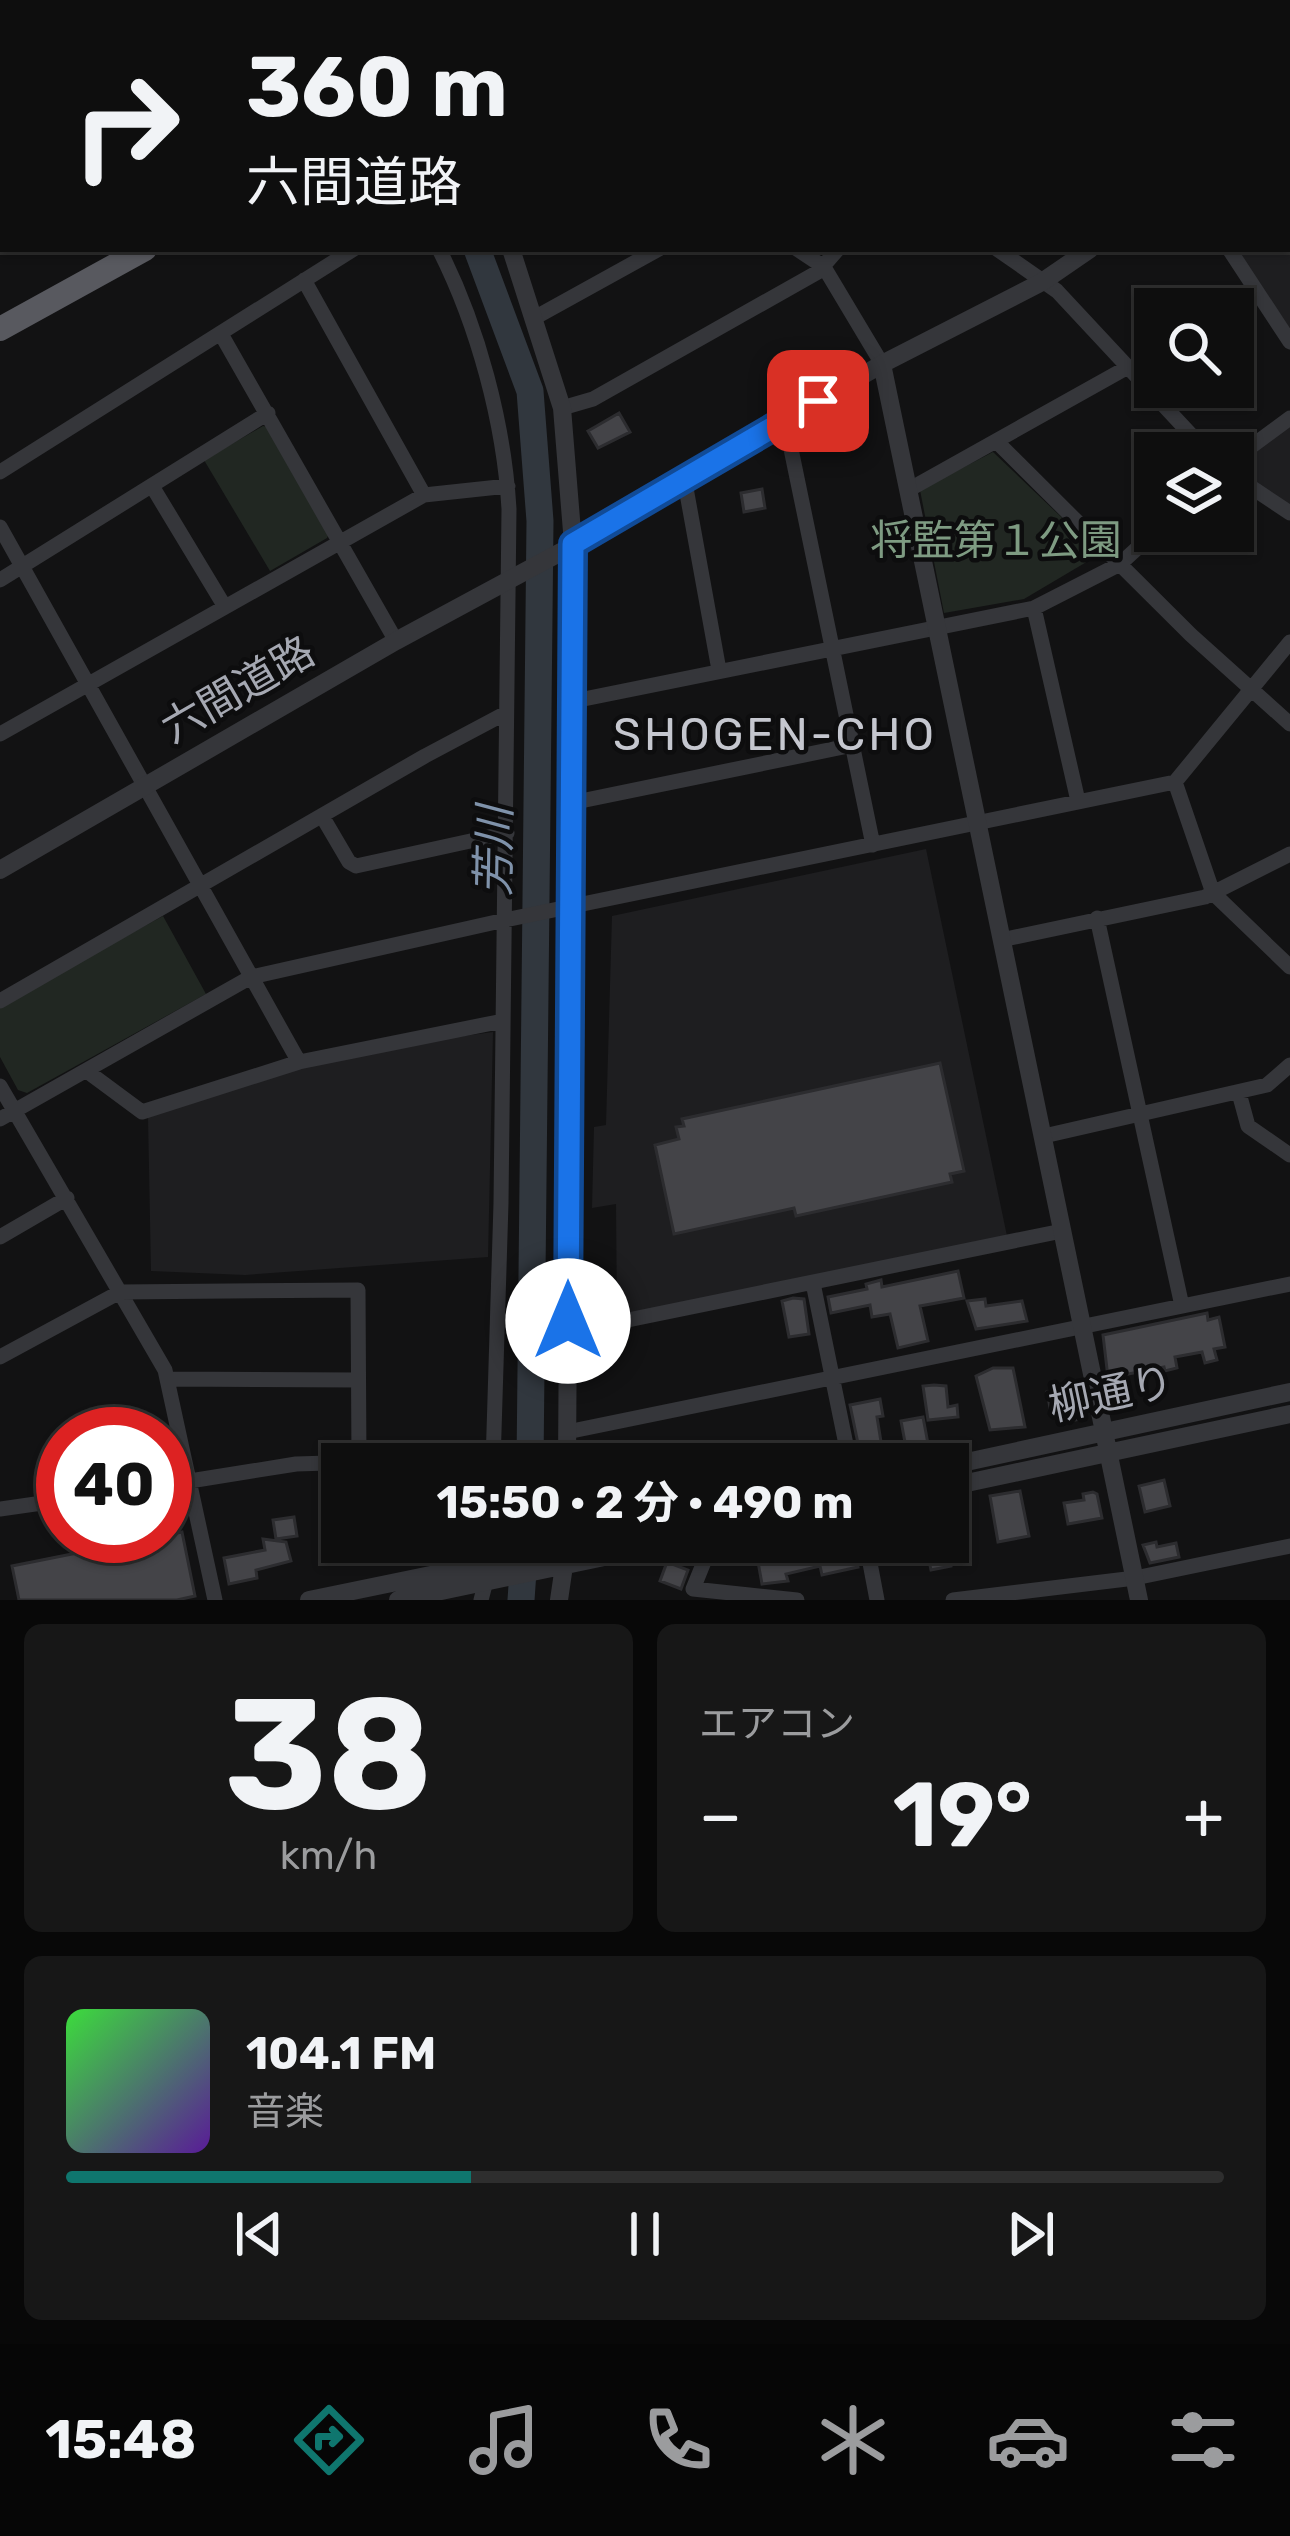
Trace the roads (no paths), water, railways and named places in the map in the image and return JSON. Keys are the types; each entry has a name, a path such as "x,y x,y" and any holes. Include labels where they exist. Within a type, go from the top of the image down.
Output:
{"highway":[{"path":"0,328 140,252"}],"street":[{"path":"0,472 349,252"},
{"path":"441,252 481,360 508,486 512,578 504,714 508,919 493,1443"},
{"path":"512,252 562,408 571,803 566,907 567,1443"},
{"path":"536,317 654,252"},
{"path":"802,252 824,267 882,364 1139,1600"},
{"path":"562,408 593,399 824,267 836,252"},
{"path":"1001,252 1057,291 1186,432"},
{"path":"567,548 684,477 882,364 1042,281 1086,252"},
{"path":"1231,252 1290,342"},
{"path":"304,280 424,495"},
{"path":"221,334 396,641"},
{"path":"910,489 1128,367"},
{"path":"0,580 268,413"},
{"path":"1254,445 1290,418"},
{"path":"785,420 873,845"},
{"path":"996,441 1252,693 1290,724"},
{"path":"684,477 719,670"},
{"path":"152,486 225,608"},
{"path":"0,734 424,495 508,486"},
{"path":"1254,489 1290,513"},
{"path":"0,526 299,1062"},
{"name":"六間道路","path":"0,869 567,548"},
{"path":"569,702 1034,608 1120,564 1134,551"},
{"path":"1034,608 1078,801"},
{"path":"7,1115 251,977 508,919 1175,782 1290,642"},
{"path":"0,1001 504,714"},
{"path":"571,803 853,746"},
{"path":"1175,782 1213,893 1290,967"},
{"path":"322,816 356,866 507,833"},
{"path":"1001,940 1213,893 1290,854"},
{"path":"1097,918 1182,1306"},
{"path":"88,1072 142,1112 299,1062 503,1021"},
{"path":"1044,1136 1240,1093 1271,1083 1290,1065"},
{"path":"0,1086 7,1115 67,1198 168,1379 175,1407"},
{"path":"1240,1093 1248,1126 1290,1155"},
{"path":"0,1237 67,1198"},
{"path":"568,1321 623,1321 1062,1231"},
{"path":"813,1283 846,1443"},
{"path":"567,1432 1290,1284"},
{"path":"0,1358 120,1292 358,1290 359,1443"},
{"path":"168,1379 358,1380"},
{"name":"柳通り","path":"969,1480 1290,1392"},
{"name":"柳通り","path":"969,1463 1290,1414"},
{"path":"215,1600 192,1480 321,1464"},
{"path":"0,1509 36,1504"},
{"path":"953,1600 1135,1578 1290,1546"},
{"path":"398,1600 523,1563"},
{"path":"559,1600 561,1563"},
{"path":"703,1563 690,1594 797,1600"},
{"path":"870,1563 877,1600"},
{"path":"309,1600 490,1571"}],"waterway":[{"name":"芳川","path":"478,252 530,391 540,521 530,1443"},
{"name":"芳川","path":"521,1600 524,1563"}],"district":[{"name":"SHOGEN-CHO","path":"775,734"}],"park label":[{"name":"将監第１公園","path":"996,541"}]}
